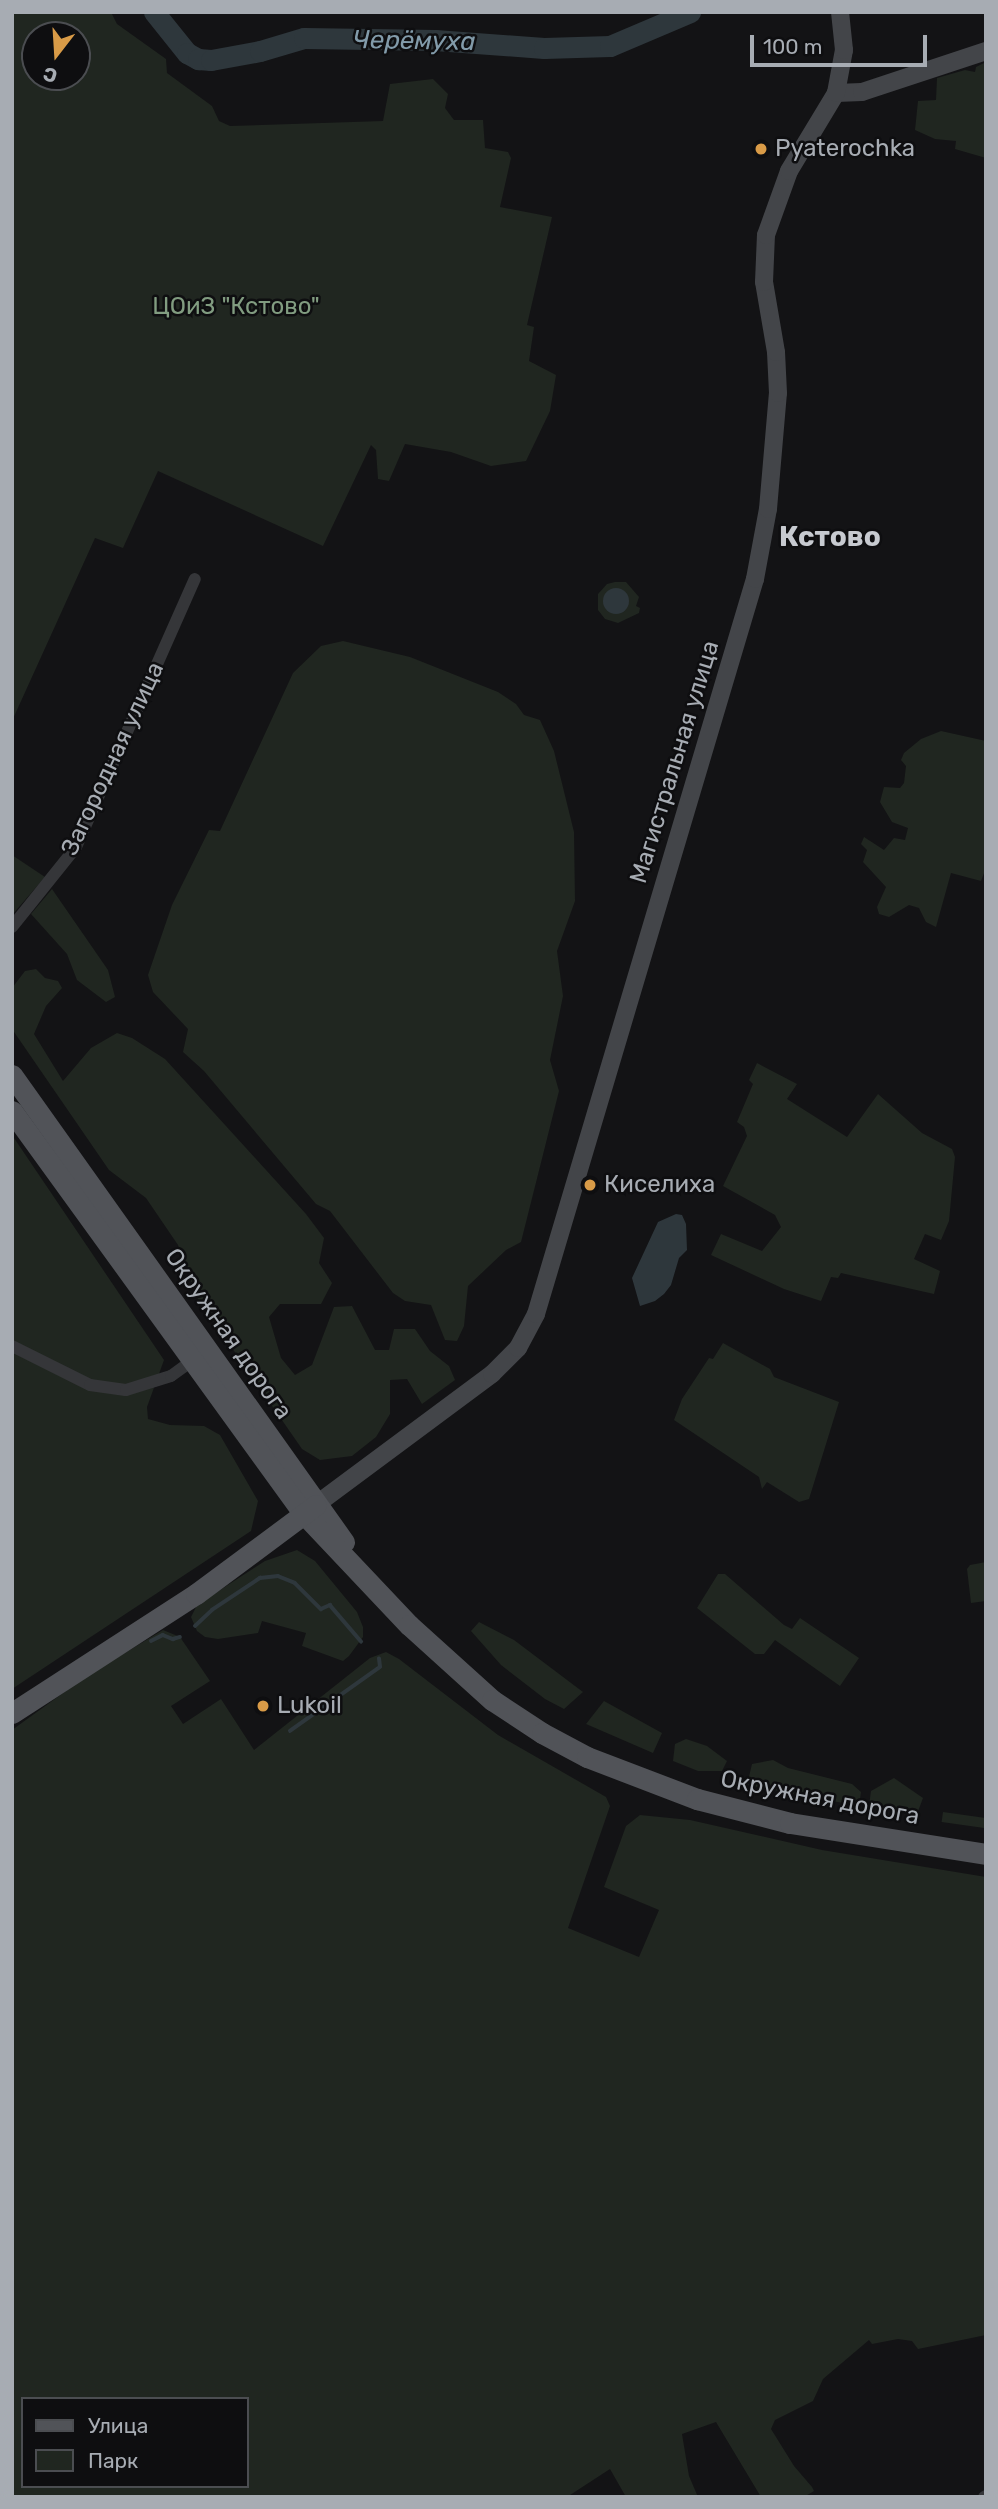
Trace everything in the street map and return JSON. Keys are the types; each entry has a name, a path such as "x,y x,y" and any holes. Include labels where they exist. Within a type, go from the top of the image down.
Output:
{"main road":[{"path":"840,12 844,50 836,93 862,92 986,51"},
{"name":"Магистральная улица","path":"311,1509 492,1374 518,1348 536,1314 752,590 768,509 778,393 776,352 764,282 766,235 789,171 836,93"},
{"name":"Окружная дорога","path":"12,1075 311,1509"},
{"name":"Окружная дорога","path":"12,1111 193,1360 311,1509 405,1621 462,1675 516,1716 562,1744 641,1780 756,1816 986,1854"},
{"path":"12,1713 196,1594 311,1509"}],"street":[{"name":"Загородная улица","path":"12,927 76,848 195,579"},
{"path":"12,1346 90,1385 126,1390 171,1376 193,1360"}],"green space":[{"name":"ЦОиЗ \"Кстово\"","path":"12,12 111,12 117,24 166,59 167,73 212,106 219,121 230,126 383,121 390,84 433,79 448,94 445,108 454,120 483,120 485,148 508,152 511,158 500,207 552,217 527,325 534,327 529,361 556,375 550,411 526,461 491,466 451,452 405,444 389,481 378,479 376,450 371,445 323,546 158,471 123,548 95,538 12,721"},
{"path":"986,62 986,158 955,149 956,141 935,139 915,130 918,101 936,100 937,78 965,70 975,72 976,67"},
{"path":"626,582 639,597 636,606 640,608 639,613 618,623 605,619 598,610 598,594 607,584"},
{"path":"343,641 410,657 498,692 516,704 524,715 540,720 554,751 574,832 575,901 557,951 563,996 550,1060 559,1091 521,1242 506,1250 468,1286 464,1326 457,1341 445,1340 431,1305 405,1301 393,1293 330,1211 316,1204 204,1071 183,1052 188,1029 153,992 148,975 172,905 209,830 220,831 293,673 321,646"},
{"path":"941,731 986,741 986,868 981,881 951,873 936,927 926,922 919,908 909,905 889,917 879,914 877,907 886,887 863,862 867,850 861,844 864,837 884,850 894,838 905,840 908,828 892,822 880,802 884,787 900,788 904,783 906,766 901,760 904,753 921,739"},
{"path":"12,855 45,877 12,915"},
{"path":"52,889 108,970 115,997 106,1002 77,980 67,954 31,914"},
{"path":"36,969 45,978 58,981 62,988 46,1006 34,1034 63,1081 91,1048 117,1033 132,1038 165,1059 306,1214 324,1238 319,1263 332,1283 321,1304 280,1304 269,1317 281,1358 295,1375 312,1365 334,1307 352,1306 375,1350 389,1350 394,1329 415,1329 430,1351 449,1366 455,1380 422,1404 407,1379 390,1380 390,1414 376,1437 352,1456 320,1460 302,1449 196,1296 178,1245 146,1198 109,1170 12,1029 12,988 25,971"},
{"path":"757,1063 797,1084 787,1099 847,1137 878,1094 922,1133 952,1149 955,1157 949,1221 941,1240 925,1234 914,1259 940,1271 934,1294 841,1273 838,1278 831,1277 821,1301 784,1289 711,1255 721,1234 762,1251 781,1227 775,1215 723,1186 747,1136 744,1127 737,1122 753,1084 749,1080"},
{"path":"12,1135 164,1360 147,1407 148,1419 170,1425 204,1426 220,1435 258,1501 251,1531 12,1689"},
{"path":"723,1343 770,1369 774,1377 839,1402 809,1499 799,1502 767,1482 762,1489 759,1477 674,1420 682,1399 709,1358 713,1359"},
{"path":"297,1550 315,1561 357,1612 363,1627 363,1637 343,1661 302,1646 306,1633 262,1621 258,1633 218,1639 205,1637 197,1631 191,1617 197,1605 265,1561"},
{"path":"986,1562 986,1601 971,1603 967,1569 970,1565"},
{"path":"718,1574 725,1574 784,1625 792,1629 800,1618 859,1658 840,1686 775,1640 764,1654 755,1654 697,1608"},
{"path":"479,1622 514,1640 583,1692 564,1709 545,1699 501,1665 471,1631"},
{"path":"163,1630 180,1637 210,1681 171,1706 183,1724 221,1699 254,1750 370,1658 386,1652 399,1659 498,1735 606,1797 610,1806 568,1928 639,1957 659,1910 604,1887 626,1826 640,1815 690,1820 822,1850 986,1877 986,2335 918,2349 912,2341 898,2339 872,2344 869,2340 823,2379 813,2401 775,2420 771,2429 794,2466 814,2491 804,2497 761,2497 716,2422 682,2434 689,2476 698,2497 626,2497 610,2469 567,2497 12,2497 12,1730 88,1675"},
{"path":"604,1701 662,1733 653,1753 586,1724"},
{"path":"686,1739 707,1746 727,1761 722,1771 698,1771 673,1761 675,1744"},
{"path":"773,1760 788,1768 852,1784 861,1792 859,1806 747,1785 752,1764"},
{"path":"894,1778 923,1798 917,1814 869,1806 871,1791"},
{"path":"943,1812 986,1818 984,1828 942,1822"}],"shaded area":[{"path":"616,588 625,592 629,601 625,610 616,614 607,610 603,601 607,592"},
{"path":"676,1214 682,1215 686,1224 687,1250 679,1258 671,1285 664,1294 655,1301 640,1306 632,1278 658,1222"}],"waterway":[{"name":"Черёмуха","path":"154,12 187,53 198,59 211,60 260,51 304,38 435,40 544,48 610,46 690,12"},
{"path":"195,1626 212,1610 260,1578 278,1576 295,1583 321,1609 330,1605 361,1641"},
{"path":"151,1641 163,1635 173,1639 180,1637"},
{"path":"290,1731 380,1667 379,1659"}],"place":[{"name":"Pyaterochka","path":"761,149"},
{"name":"Киселиха","path":"590,1185"},
{"name":"Lukoil","path":"263,1706"}],"district":[{"name":"Кстово","path":"830,537"}]}
